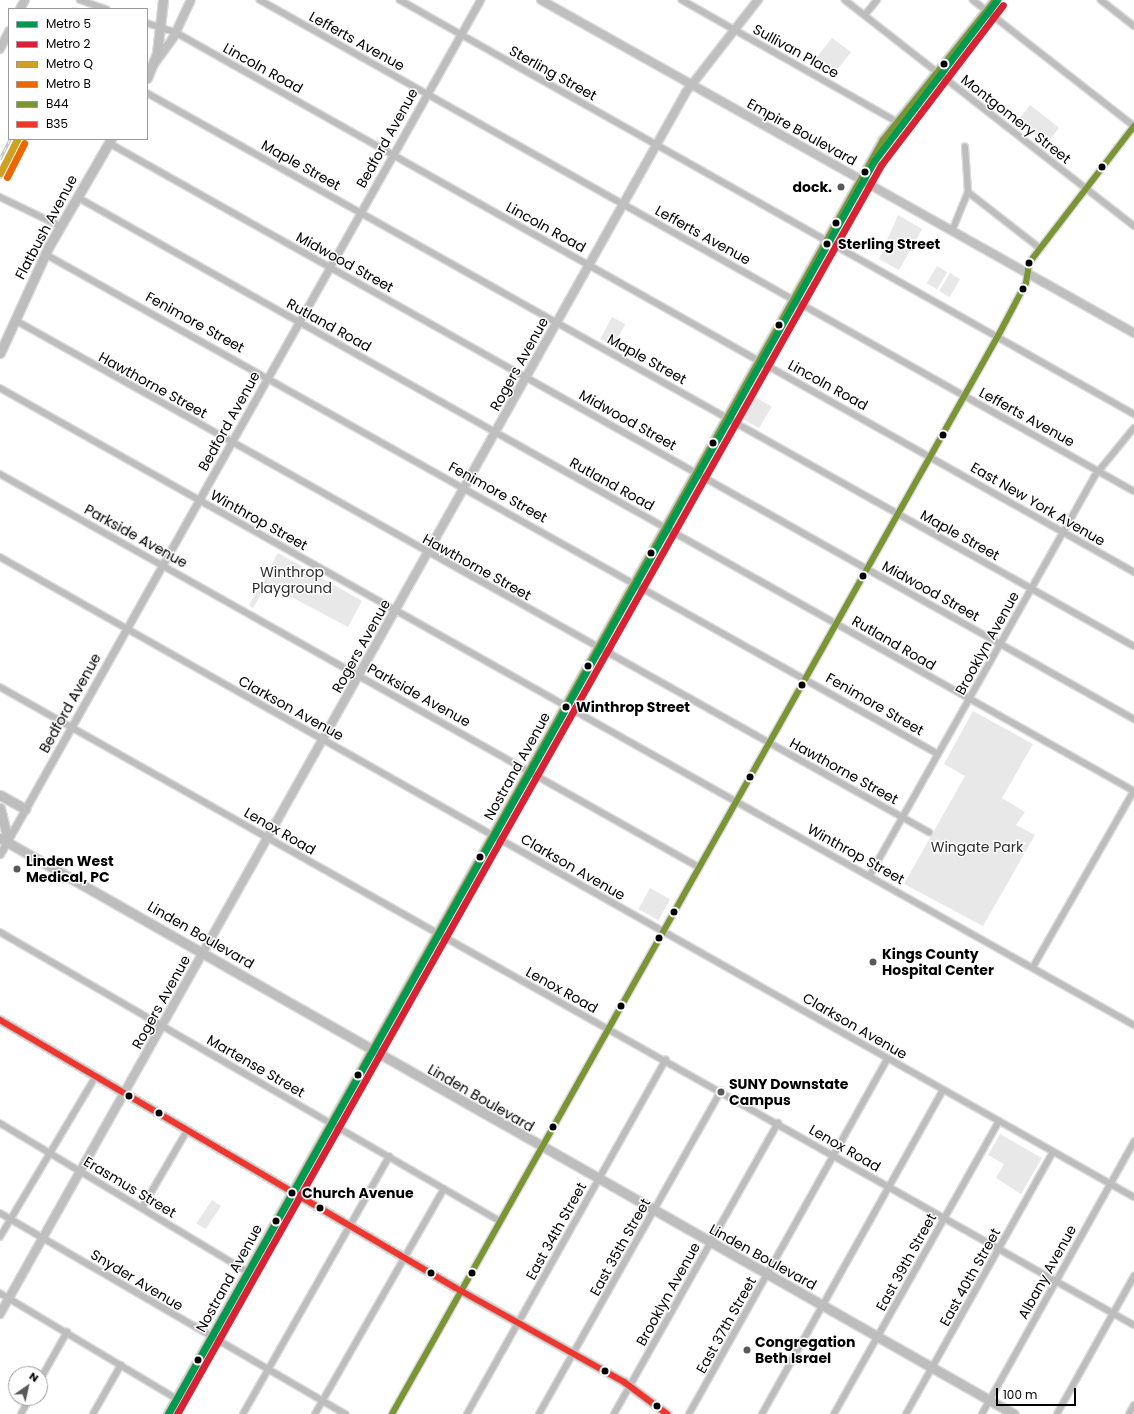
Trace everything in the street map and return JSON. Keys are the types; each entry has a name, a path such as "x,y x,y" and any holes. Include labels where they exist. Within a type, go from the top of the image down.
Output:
{"main road":[{"path":"152,67 160,26 163,0"},
{"path":"148,76 152,67 175,32 191,0"},
{"name":"Empire Boulevard","path":"541,0 1134,333"},
{"name":"Rogers Avenue","path":"0,1314 657,145 692,85 758,0"},
{"name":"Nostrand Avenue","path":"168,1414 883,140 995,0"},
{"path":"0,49 8,33"},
{"name":"Flatbush Avenue","path":"0,353 45,254 110,141"},
{"path":"0,795 25,810"},
{"path":"0,808 4,839"},
{"name":"Linden Boulevard","path":"4,839 541,1148 1014,1414"},
{"path":"0,1020 404,1258 630,1387 667,1414"}],"street":[{"path":"80,0 103,8"},
{"name":"Lefferts Avenue","path":"260,0 1134,491"},
{"name":"Sterling Street","path":"400,0 828,240 1134,414"},
{"name":"Bedford Avenue","path":"0,854 4,839 25,810 480,0"},
{"name":"Sullivan Place","path":"682,0 898,122"},
{"name":"Montgomery Street","path":"845,0 1134,226"},
{"path":"865,15 876,0"},
{"path":"392,1414 541,1148 664,933 699,867 998,336 1026,283 1027,273 1040,248 1134,126 973,0"},
{"path":"1101,0 1134,26"},
{"name":"Lincoln Road","path":"148,23 175,32 930,457"},
{"name":"Maple Street","path":"148,94 1134,646"},
{"name":"Midwood Street","path":"110,141 330,267 1134,719"},
{"path":"952,231 968,192 964,147"},
{"path":"968,192 1040,248"},
{"path":"0,197 60,226"},
{"name":"Rutland Road","path":"77,197 1134,791"},
{"name":"Fenimore Street","path":"45,254 465,487 806,678 938,754"},
{"name":"Hawthorne Street","path":"15,320 598,649 929,832"},
{"name":"Winthrop Street","path":"0,388 1134,1025"},
{"name":"Brooklyn Avenue","path":"870,876 1063,532 1099,472 1134,428"},
{"name":"East New York Avenue","path":"930,457 1134,572"},
{"name":"Parkside Avenue","path":"0,474 699,867"},
{"name":"Clarkson Avenue","path":"0,557 1134,1197"},
{"name":"Lenox Road","path":"0,687 438,934 778,1123 1134,1325"},
{"path":"1033,968 1134,791"},
{"name":"Martense Street","path":"0,932 500,1221"},
{"name":"East 37th Street","path":"690,1414 888,1058"},
{"name":"East 34th Street","path":"467,1414 666,1060"},
{"path":"0,1237 96,1076"},
{"path":"762,1414 943,1090"},
{"name":"East 35th Street","path":"539,1414 721,1091"},
{"name":"East 39th Street","path":"834,1414 999,1121"},
{"name":"Erasmus Street","path":"0,1123 248,1272"},
{"name":"Brooklyn Avenue","path":"614,1414 778,1123"},
{"path":"142,1208 187,1131"},
{"name":"Albany Avenue","path":"982,1414 1134,1142"},
{"name":"East 40th Street","path":"906,1414 1054,1152"},
{"path":"243,1414 389,1157"},
{"path":"315,1414 444,1189"},
{"name":"Snyder Avenue","path":"0,1213 211,1338 346,1414"},
{"path":"1057,1414 1134,1276"},
{"path":"0,1293 177,1398"},
{"path":"48,1366 67,1332"},
{"path":"93,1414 121,1365"},
{"path":"1129,1414 1134,1405"}],"green space":[{"path":"832,38 851,52 833,75 812,63"},
{"path":"1030,105 1059,128 1047,144 1018,121"},
{"path":"898,215 922,229 899,270 879,259"},
{"path":"937,266 947,272 937,289 927,283"},
{"path":"950,273 960,279 949,297 939,291"},
{"path":"612,317 625,324 614,346 600,339"},
{"path":"752,395 772,407 759,428 739,416"},
{"name":"Winthrop Playground","path":"278,553 362,601 348,627 267,584 253,608 249,605"},
{"name":"Wingate Park","path":"973,711 1033,744 1002,798 1025,812 1016,825 1035,835 983,926 904,884 965,776 944,764"},
{"path":"650,888 670,899 658,920 638,909"},
{"path":"1000,1134 1042,1158 1021,1194 996,1178 1004,1164 988,1155"},
{"path":"212,1200 221,1206 205,1229 196,1223"}],"railway":[{"path":"0,159 10,140"},
{"path":"0,178 19,140"}],"metro line":[{"name":"5","path":"168,1414 874,161 997,0"},
{"name":"2","path":"177,1414 881,165 1003,5"},
{"name":"Q","path":"0,173 16,140"},
{"name":"B","path":"7,177 24,143"}],"transit line":[{"name":"B44","path":"168,1414 883,140 995,0"},
{"name":"B44","path":"392,1414 998,336 1026,283 1029,263 1134,126"},
{"name":"B35","path":"0,1020 454,1287 624,1382 667,1414"}],"place":[{"name":"dock.","path":"841,187"},
{"name":"Sterling Street","path":"827,244"},
{"name":"Winthrop Street","path":"566,707"},
{"name":"Linden West Medical, PC","path":"17,869"},
{"name":"Kings County Hospital Center","path":"873,962"},
{"name":"SUNY Downstate Campus","path":"721,1092"},
{"name":"Church Avenue","path":"292,1193"},
{"name":"Congregation Beth Israel","path":"747,1350"}]}
